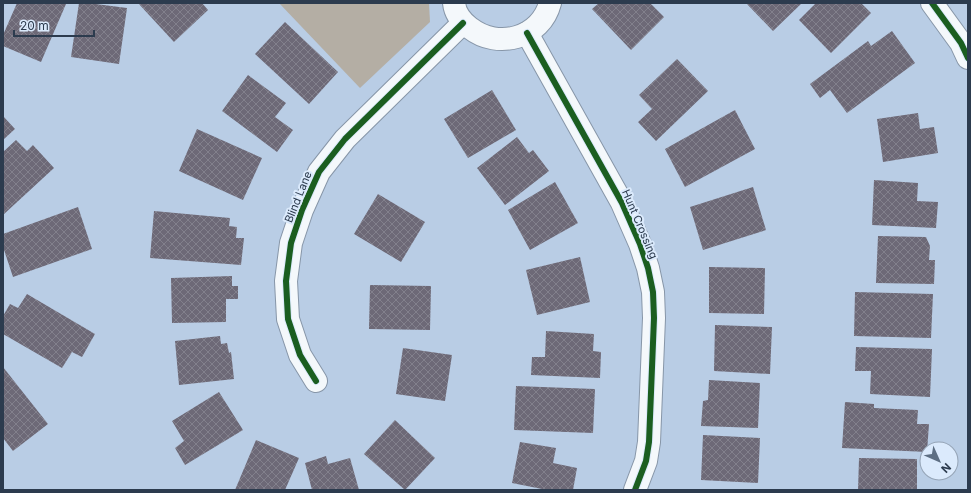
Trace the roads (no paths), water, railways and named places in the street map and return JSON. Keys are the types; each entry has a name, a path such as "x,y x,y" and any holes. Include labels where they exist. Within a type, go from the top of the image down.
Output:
{"street":[{"path":"454,3 454,8 463,23 477,34 494,39 511,39 528,33 541,21 550,3"},
{"path":"932,3 961,43 968,58"},
{"name":"Blind Lane","path":"316,381 300,354 288,319 286,281 291,243 302,210 319,172 345,139 463,23"},
{"name":"Hunt Crossing","path":"528,33 622,203 640,244 648,268 653,292 654,318 649,442 646,461 636,490"}]}
